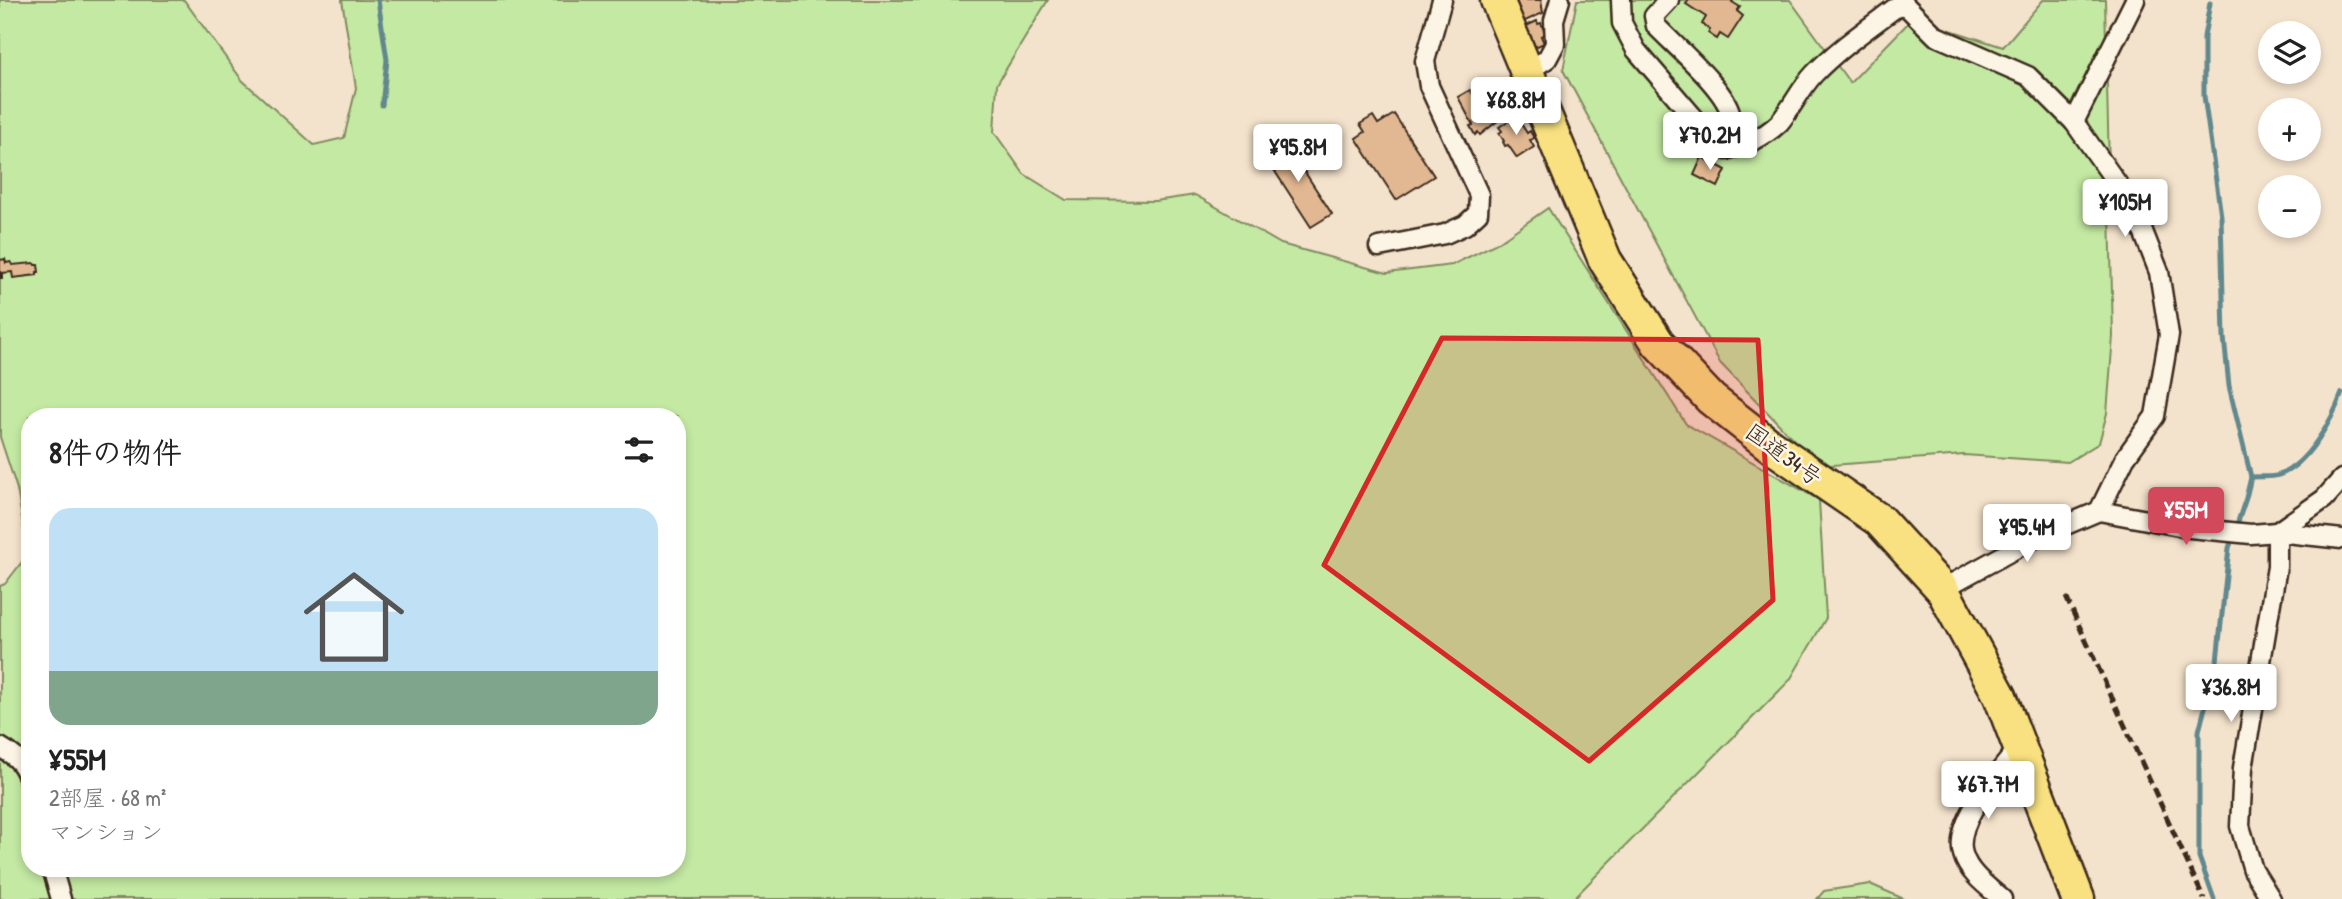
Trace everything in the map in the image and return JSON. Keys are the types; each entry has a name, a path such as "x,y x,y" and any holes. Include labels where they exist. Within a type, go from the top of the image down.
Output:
{"highway":[{"name":"国道34号","path":"1496,0 1605,260 1658,344 1711,399 1771,446 1879,520 1942,589 2000,696 2078,899"}],"street":[{"path":"1379,247 1445,234 1465,225 1478,212 1479,195 1429,86 1425,61 1441,0"},
{"path":"1527,72 1547,59 1555,44 1554,20 1560,0"},
{"path":"1620,0 1622,23 1636,50 1720,148 1727,150 1742,146 1778,124 1813,75 1848,43 1899,5 1906,6 1937,36 2028,76 2074,122 2133,206 2159,272 2169,335 2155,416 2125,458 2099,511"},
{"path":"1670,0 1654,16 1656,26 1727,104 1731,116 1727,150"},
{"path":"2074,122 2135,0"},
{"path":"2277,532 2324,499 2342,479"},
{"path":"1942,589 2035,538 2099,511 2190,528 2251,534 2277,532 2342,539"},
{"path":"2271,899 2253,870 2240,826 2243,768 2277,567 2277,532"},
{"path":"2002,899 1978,878 1962,854 1962,834 1971,812 2020,746"},
{"path":"0,747 18,758 21,763"},
{"path":"55,877 61,899"}],"highlighted area":[{"path":"1442,338 1758,340 1773,600 1589,761 1324,565"}],"green space":[{"path":"0,0 184,0 242,80 314,145 344,138 356,88 342,0 1048,0 997,84 994,132 1024,174 1066,200 1155,201 1195,195 1281,244 1387,273 1452,265 1497,243 1548,208 1686,424 1819,500 1826,618 1790,680 1573,899 0,899 0,586 5,584 21,563 21,877 686,877 686,408 21,408 21,513 17,489 0,437"},
{"path":"1577,0 1790,0 1850,83 1913,18 2003,47 2043,0 2105,0 2113,336 2107,413 2099,443 2068,462 1964,455 1819,466 1720,363 1563,70"},
{"path":"1870,884 1904,899 1817,899 1824,891"}],"building":[{"path":"1515,0 1541,0 1543,13 1523,22"},
{"path":"1689,0 1733,0 1732,2 1740,7 1737,11 1743,16 1728,39 1720,34 1717,39 1708,33 1710,30 1702,24 1706,17 1686,4"},
{"path":"1537,21 1538,24 1541,23 1544,31 1541,36 1544,43 1533,48 1524,27"},
{"path":"1470,90 1477,100 1486,95 1500,119 1480,135 1478,132 1475,135 1470,126 1473,125 1458,97"},
{"path":"1394,114 1434,176 1396,200 1356,138 1365,132 1360,124 1373,116 1378,124"},
{"path":"1516,116 1527,133 1530,131 1534,138 1530,140 1534,147 1517,158 1508,145 1505,146 1499,133 1502,131 1499,127"},
{"path":"1284,140 1332,214 1311,227 1263,153"},
{"path":"1702,157 1726,170 1718,187 1694,175"},
{"path":"5,259 6,263 11,262 12,265 34,263 38,265 39,272 37,275 13,278 12,272 2,273 0,278 0,260"}],"waterway":[{"path":"378,0 387,60 382,105"},
{"path":"2210,3 2204,37 2204,96 2221,216 2224,337 2229,386 2251,477 2229,548 2217,661 2199,731 2199,857 2214,899"},
{"path":"2251,477 2279,475 2300,461 2318,440 2342,393"}],"railway":[{"path":"2066,597 2204,899"}]}
